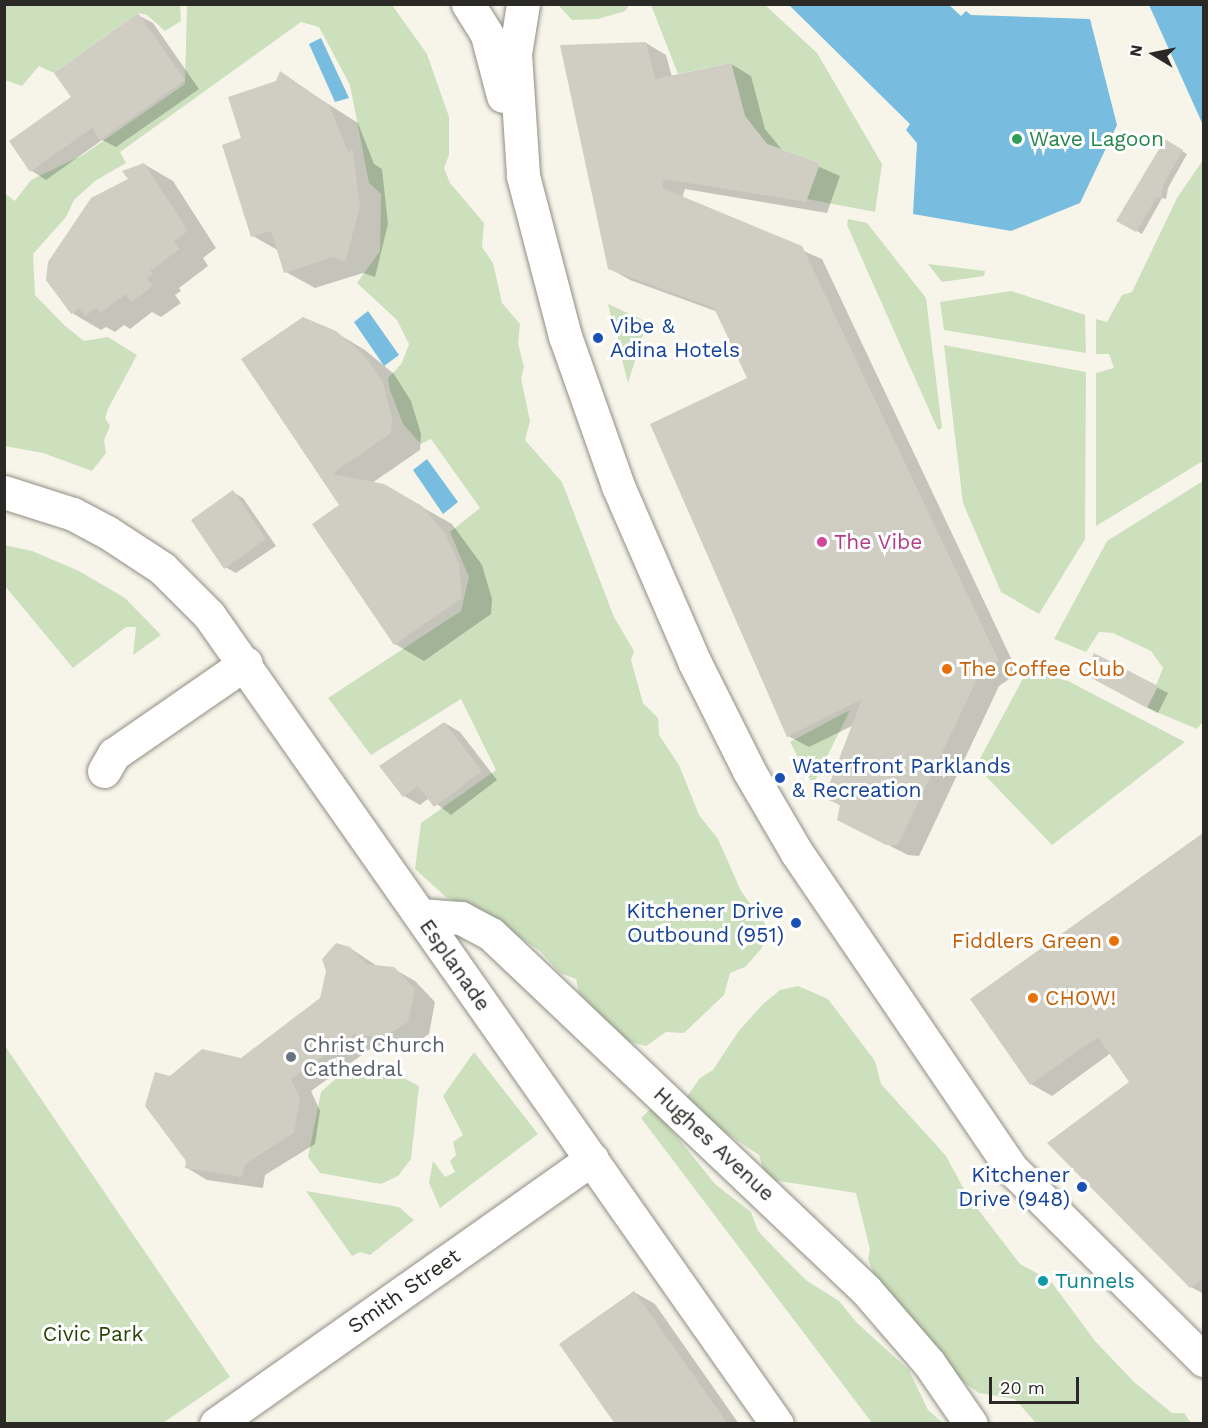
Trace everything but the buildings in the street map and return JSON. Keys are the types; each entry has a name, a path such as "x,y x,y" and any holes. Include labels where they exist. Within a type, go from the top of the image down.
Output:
{"street":[{"path":"468,4 487,36 565,336 618,486 694,661 749,771 797,853 1012,1169 1203,1360"},
{"path":"523,4 515,54 523,176"},
{"name":"Esplanade","path":"4,492 73,514 136,549 185,590 246,663 777,1424"},
{"path":"104,771 114,754 246,663"},
{"name":"Hughes Avenue","path":"420,915 461,918 491,934 866,1290 929,1364 971,1424"},
{"name":"Smith Street","path":"216,1424 592,1159"}],"green space":[{"path":"5,5 180,5 181,21 165,31 147,15 138,13 54,73 39,66 22,86 5,80"},
{"path":"187,5 392,5 427,54 449,117 449,155 444,168 450,183 484,223 482,247 493,263 502,303 520,324 518,343 524,367 521,378 530,421 525,440 562,482 614,617 634,651 631,660 643,703 658,718 659,735 679,765 699,815 718,839 741,891 766,925 762,948 745,967 730,973 724,995 684,1033 666,1032 646,1046 626,1041 579,993 576,979 560,973 540,951 493,919 446,897 415,869 421,823 496,770 461,699 371,755 328,698 461,611 469,577 450,532 480,508 431,439 421,444 403,424 390,390 388,378 402,363 409,344 397,320 357,283 380,251 381,194 369,183 350,85 319,27 301,22 120,152 126,163 95,181 74,200 66,217 33,254 35,295 64,325 84,341 108,337 137,355 108,409 105,418 110,426 104,440 106,453 92,471 43,453 5,446 4,193 15,201 31,180 83,155 185,84"},
{"path":"558,5 629,5 625,11 598,19 572,20"},
{"path":"651,5 765,5 817,53 882,164 875,212 807,199 820,163 767,144 745,116 731,63 678,74"},
{"path":"1203,160 1203,461 1096,526 1096,373 1114,368 1109,354 1096,354 1096,319 1107,322 1122,295 1132,292 1177,198"},
{"path":"848,219 867,223 926,298 942,428 938,430 847,225"},
{"path":"928,264 985,271 984,276 942,282"},
{"path":"1011,291 1085,315 1086,353 944,330 940,302"},
{"path":"608,304 647,322 628,383"},
{"path":"944,345 1086,372 1085,539 1039,614 1001,592 963,503"},
{"path":"1203,481 1204,720 1197,729 1147,708 1163,668 1151,651 1113,633 1099,632 1086,652 1054,639 1107,541"},
{"path":"4,545 32,551 79,571 125,598 161,635 133,655 136,627 126,627 73,668 5,586"},
{"path":"1027,671 1068,681 1185,742 1052,845 976,766"},
{"path":"850,710 813,785 790,742"},
{"path":"798,986 828,999 875,1061 881,1084 946,1156 967,1195 1020,1264 1050,1280 1095,1341 1134,1382 1172,1413 1184,1413 1191,1423 1036,1423 1015,1399 979,1393 939,1365 874,1275 868,1259 870,1250 856,1193 766,1179 759,1155 711,1123 686,1098 700,1078 713,1070 738,1032 762,1005 780,990"},
{"name":"Civic Park","path":"5,1046 230,1377 163,1423 5,1423"},
{"path":"474,1052 538,1134 440,1208 429,1183 433,1161 445,1177 455,1172 450,1161 456,1155 453,1142 463,1135 443,1096"},
{"path":"365,1071 402,1077 419,1086 411,1159 398,1176 381,1184 320,1173 308,1157 321,1092 342,1073"},
{"path":"653,1107 715,1184 751,1212 758,1231 782,1256 807,1281 839,1301 857,1323 909,1370 928,1410 943,1423 872,1423 641,1118"},
{"path":"306,1191 399,1207 414,1220 370,1255 360,1252 352,1256"}],"water":[{"path":"948,4 961,16 966,11 971,15 1090,19 1117,125 1080,203 1011,231 913,214 917,143 906,130 910,124 789,5"},
{"path":"1149,5 1203,5 1203,125"},
{"path":"321,38 349,98 335,102 309,44"},
{"path":"368,311 399,355 384,366 354,322"},
{"path":"427,459 458,502 443,514 413,470"}],"place":[{"name":"Wave Lagoon","path":"1017,139"},
{"name":"Vibe & Adina Hotels","path":"598,338"},
{"name":"The Vibe","path":"822,542"},
{"name":"The Coffee Club","path":"947,669"},
{"name":"Waterfront Parklands & Recreation","path":"780,778"},
{"name":"Kitchener Drive Outbound (951)","path":"796,923"},
{"name":"Fiddlers Green","path":"1114,941"},
{"name":"CHOW!","path":"1033,998"},
{"name":"Christ Church Cathedral","path":"291,1057"},
{"name":"Kitchener Drive (948)","path":"1082,1187"},
{"name":"Tunnels","path":"1043,1281"}]}
